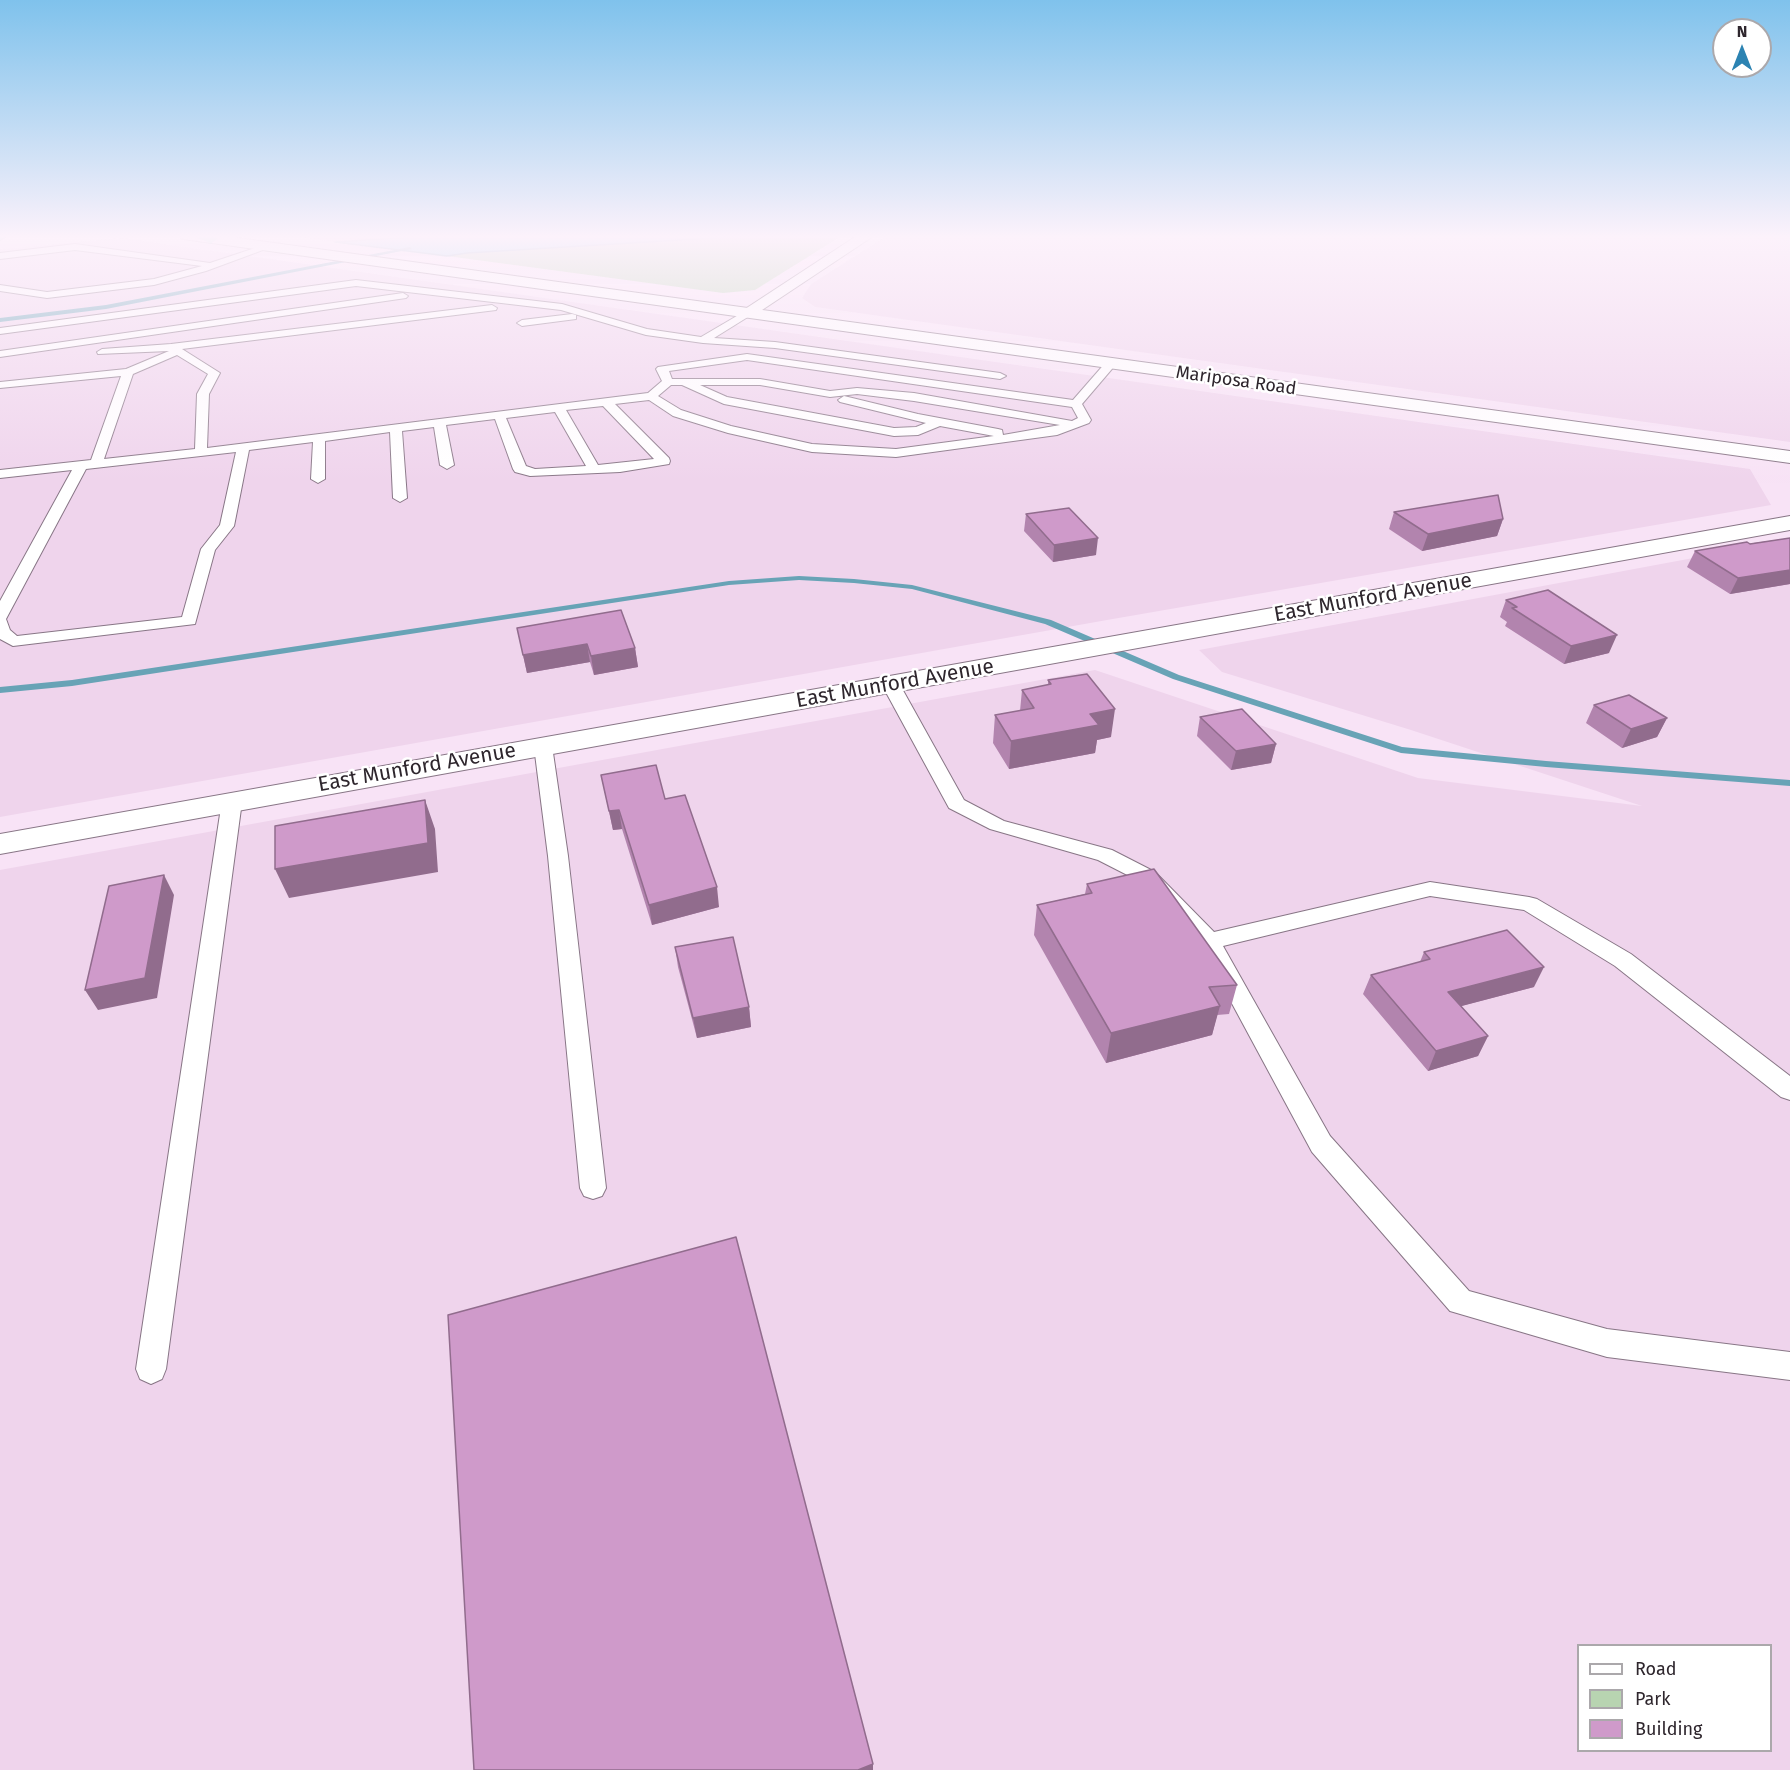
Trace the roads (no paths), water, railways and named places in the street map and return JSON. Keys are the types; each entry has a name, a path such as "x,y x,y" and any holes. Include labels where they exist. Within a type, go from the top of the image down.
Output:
{"main road":[{"name":"Mariposa Road","path":"780,318 1790,457"},
{"name":"East Munford Avenue","path":"0,844 1790,523"}],"lane":[{"path":"0,331 99,318"},
{"path":"0,354 253,318"},
{"path":"0,365 86,354 174,349 414,318"},
{"path":"522,323 567,318"},
{"path":"598,318 646,332 703,340 775,345 1000,376"},
{"path":"703,340 740,318"},
{"path":"0,385 128,372 174,349"},
{"path":"174,349 214,373 203,394 201,452"},
{"path":"668,382 662,369 747,357 1076,404"},
{"path":"1076,404 1111,363"},
{"path":"0,616 89,464 128,372"},
{"path":"0,474 243,447 651,396 668,382 760,382 830,394 849,402 939,422 1018,436"},
{"path":"682,382 724,400 894,432 918,431 939,422"},
{"path":"830,394 857,391 914,397 1074,424"},
{"path":"651,396 677,412 728,429 812,448 896,453 1057,431 1085,420 1076,404"},
{"path":"499,415 520,469 535,473 594,470 664,461 605,401"},
{"path":"558,407 594,470"},
{"path":"439,422 447,465"},
{"path":"396,428 400,498"},
{"path":"318,479 319,437"},
{"path":"0,622 2,632 13,641 189,621 208,549 227,526 243,447"},
{"path":"891,685 956,804 997,825 1105,855 1148,877 1209,940 1321,1144 1460,1302 1608,1343 1790,1366"},
{"path":"543,746 559,868 593,1188"},
{"path":"151,1369 232,801"},
{"path":"1209,940 1430,889 1528,904 1623,960 1790,1090"}],"waterway":[{"path":"0,320 20,318"},
{"path":"0,690 72,683 729,583 799,578 912,587 1048,622 1176,677 1401,750 1790,783"}]}
